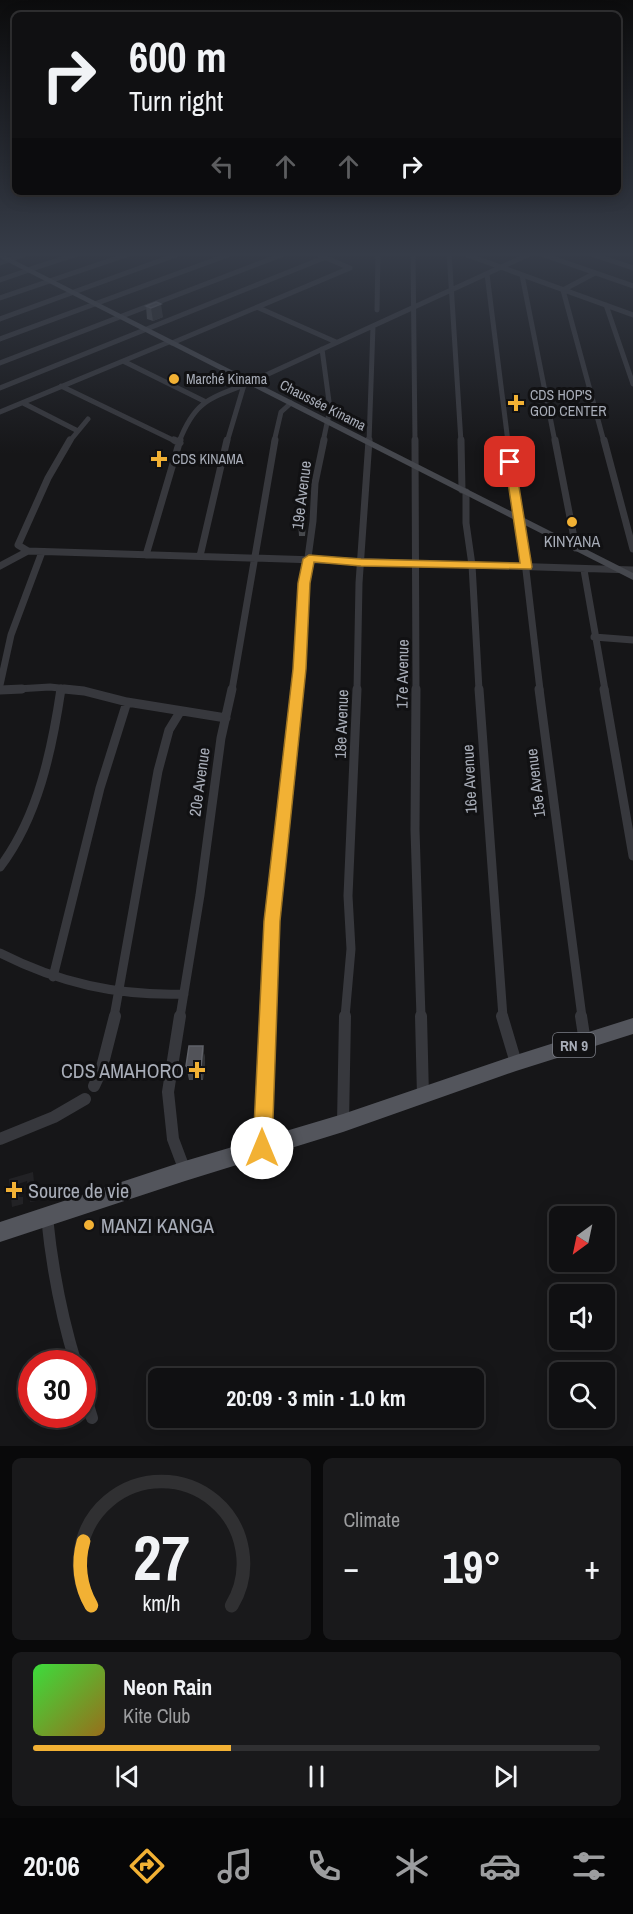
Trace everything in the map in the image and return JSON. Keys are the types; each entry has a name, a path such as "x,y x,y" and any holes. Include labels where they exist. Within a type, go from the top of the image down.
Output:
{"main road":[{"name":"RN 9","path":"0,1232 185,1171 343,1123 516,1063 633,1026"}],"street":[{"path":"0,339 55,319"},
{"path":"0,363 114,319"},
{"name":"Chaussée Kinama","path":"125,319 247,384 291,403 633,577"},
{"path":"0,388 171,319"},
{"path":"0,412 229,319"},
{"path":"285,319 336,342"},
{"path":"146,555 156,513 193,411 204,401 247,384 387,319"},
{"name":"17e Avenue","path":"413,319 416,467 415,830 423,1096"},
{"name":"16e Avenue","path":"453,319 466,523 472,565 483,774 501,1005 504,1027 516,1063"},
{"name":"15e Avenue","path":"493,319 518,519 527,567 549,777 585,1042"},
{"path":"531,319 576,548"},
{"path":"571,319 633,549"},
{"path":"611,319 633,384"},
{"name":"18e Avenue","path":"343,1123 345,1018 351,949 348,896 356,754 359,583 369,444 373,326"},
{"name":"19e Avenue","path":"262,1148 272,921 299,669 304,583 309,559 315,483 330,409 322,349"},
{"path":"123,361 204,401"},
{"path":"200,556 233,415 247,384"},
{"path":"61,386 180,443"},
{"path":"23,403 76,430"},
{"name":"20e Avenue","path":"185,1171 173,1139 168,1092 200,895 221,738 253,558 277,426 281,412 291,403"},
{"path":"87,419 76,430 48,480 18,545 20,548 42,552 633,570"},
{"path":"0,566 28,551"},
{"path":"0,685 11,635 42,552"},
{"path":"584,570 633,856"},
{"path":"594,638 633,640"},
{"path":"0,690 61,688 180,712 226,718"},
{"path":"0,867 14,849 42,779 61,688"},
{"path":"52,977 100,788 127,702"},
{"path":"94,1086 101,1071 120,994 158,771 169,730 180,712"},
{"path":"0,953 52,977 87,988 148,996 184,994"},
{"path":"0,1139 54,1117 85,1099"},
{"path":"47,1216 53,1272 72,1350"}],"shaded area":[{"name":"Source de vie","path":"33,1172 36,1201 30,1202 27,1181 18,1184 19,1197 23,1197 23,1204 12,1207 9,1179"}],"building":[{"path":"302,513 306,513 305,521 298,521"},
{"path":"189,1046 203,1046 201,1067 186,1066"}],"place":[{"name":"Marché Kinama","path":"174,379"},
{"name":"CDS HOP'S GOD CENTER","path":"516,403"},
{"name":"CDS KINAMA","path":"159,459"},
{"name":"KINYANA","path":"572,522"},
{"name":"CDS AMAHORO","path":"197,1070"},
{"name":"Source de vie","path":"14,1190"},
{"name":"MANZI KANGA","path":"89,1225"}],"route":[{"path":"262,1148 272,921 299,669 304,583 309,559 527,567 520,519 517,518 510,462"}]}
